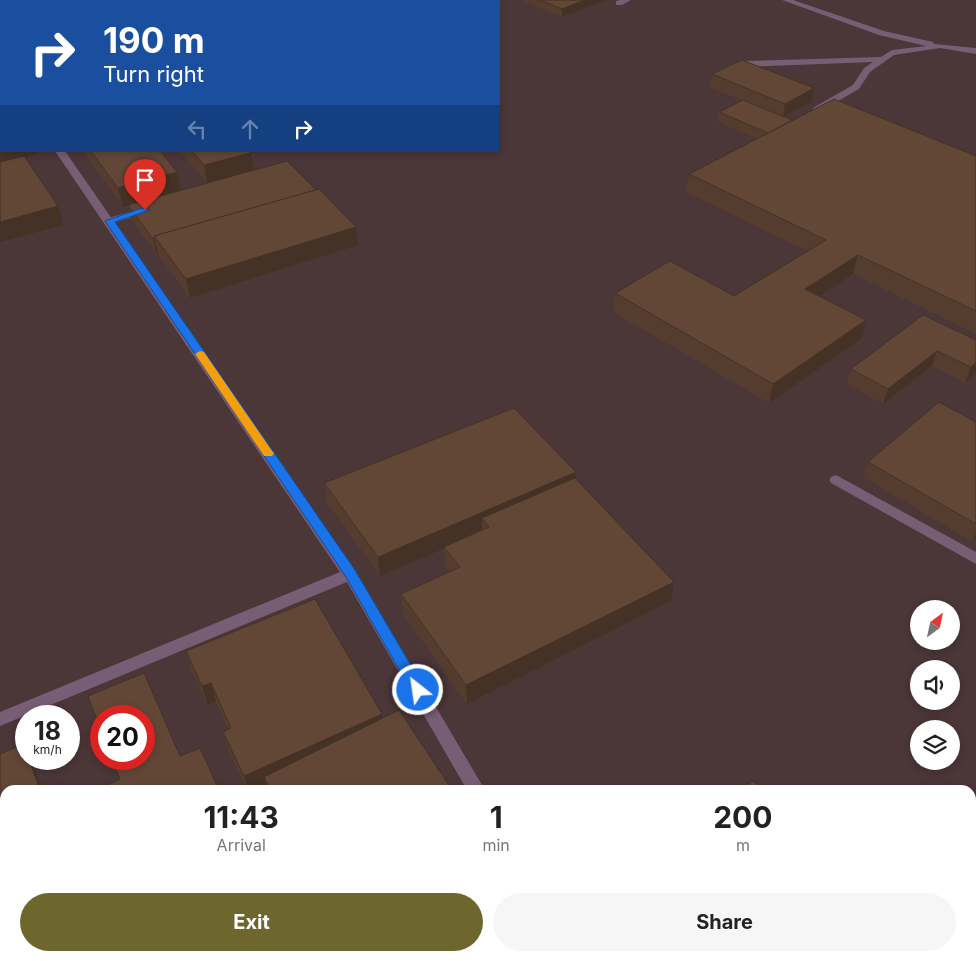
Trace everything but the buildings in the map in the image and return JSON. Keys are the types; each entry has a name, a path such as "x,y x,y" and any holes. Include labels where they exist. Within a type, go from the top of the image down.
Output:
{"street":[{"path":"619,3 627,0"},
{"path":"786,0 882,33 940,46 976,51"},
{"path":"814,111 856,87 867,70 892,53 940,46"},
{"path":"743,64 882,59"},
{"path":"61,152 350,574 473,785"},
{"path":"109,221 157,207"},
{"path":"836,480 976,559"},
{"path":"0,719 350,574"}],"shaded area":[{"path":"500,0 976,0 976,785 0,785 0,152 500,152"}],"slow traffic":[{"path":"200,354 268,453"}],"route":[{"path":"145,210 109,221 350,574 418,690"}]}
